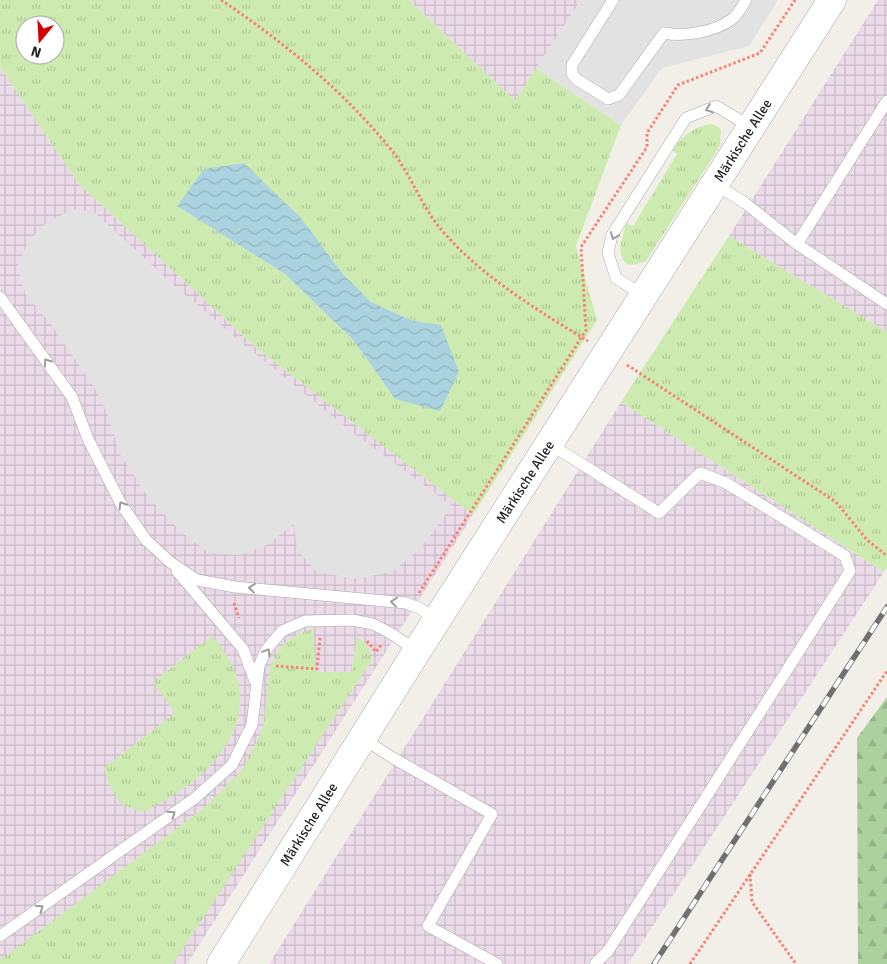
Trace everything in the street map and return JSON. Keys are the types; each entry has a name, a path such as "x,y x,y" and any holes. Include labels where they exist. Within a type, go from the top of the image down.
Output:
{"street":[{"name":"Märkische Allee","path":"221,964 417,651 832,0"}],"lane":[{"path":"613,0 572,65 572,74 576,79 608,99 619,95 664,33 680,36 692,35 731,20 746,0"},
{"path":"797,244 887,101"},
{"path":"644,296 616,278 608,253 612,235 638,193 686,118 716,106 751,127"},
{"path":"716,184 745,203 797,244 887,304"},
{"path":"0,297 72,397 88,440 121,504 146,540 170,562 243,649 256,683"},
{"path":"550,444 659,514 700,473 726,483 846,556 850,571 608,951 594,964"},
{"path":"170,562 197,580 235,586 410,605 438,620"},
{"path":"0,936 195,798 232,765 252,725 259,666 266,650 282,631 306,621 352,620 373,624 417,651"},
{"path":"362,738 393,758 492,814 428,926 497,964"}],"path":[{"path":"221,0 319,74 356,108 395,154 426,208 446,235 517,296 836,502 868,540 887,556"},
{"path":"410,605 582,338 586,330 581,248 647,147 647,134 678,85 760,53 795,0"},
{"path":"376,652 390,633"},
{"path":"690,964 887,671"},
{"path":"750,874 752,902 796,964"}],"shaded area":[{"path":"409,0 581,0 515,101"},
{"path":"581,0 778,0 749,46 662,68 621,125 536,68"},
{"path":"878,0 887,0 887,332 729,236"},
{"path":"0,67 78,183 259,350 473,515 187,964 0,964"},
{"path":"72,209 94,212 168,280 242,343 348,429 452,506 421,548 392,572 355,579 317,572 297,550 294,524 265,546 239,555 209,553 179,530 148,497 119,453 108,414 94,387 50,323 26,295 17,267 28,242 44,225"},
{"path":"621,402 884,572 628,964 269,964"}],"green space":[{"path":"0,0 409,0 515,101 536,68 621,125 576,246 597,320 473,515 259,350 78,183 0,67","holes":["177,206 342,273 371,302 413,321 441,326 395,399 354,341 285,274"]},
{"path":"712,124 721,130 720,146 646,261 628,264 623,261 621,247 627,223 633,226 677,154 672,150 684,136 694,129"},
{"path":"729,236 887,332 887,568 884,572 621,402"},
{"path":"313,629 316,672 351,672 357,637 368,646 372,660 173,964 0,964 0,960 204,808 242,770 263,729 270,667 281,646 298,634"},
{"path":"212,636 231,663 240,690 239,715 229,739 214,761 193,781 169,798 142,812 122,805 109,785 104,768 175,713 153,682"},
{"path":"887,697 887,964 858,964 857,738"}],"water":[{"path":"244,163 300,217 342,273 371,302 413,321 441,325 459,372 440,411 395,399 354,341 285,274 177,206 204,169"}],"railway":[{"path":"654,964 887,607"}]}
